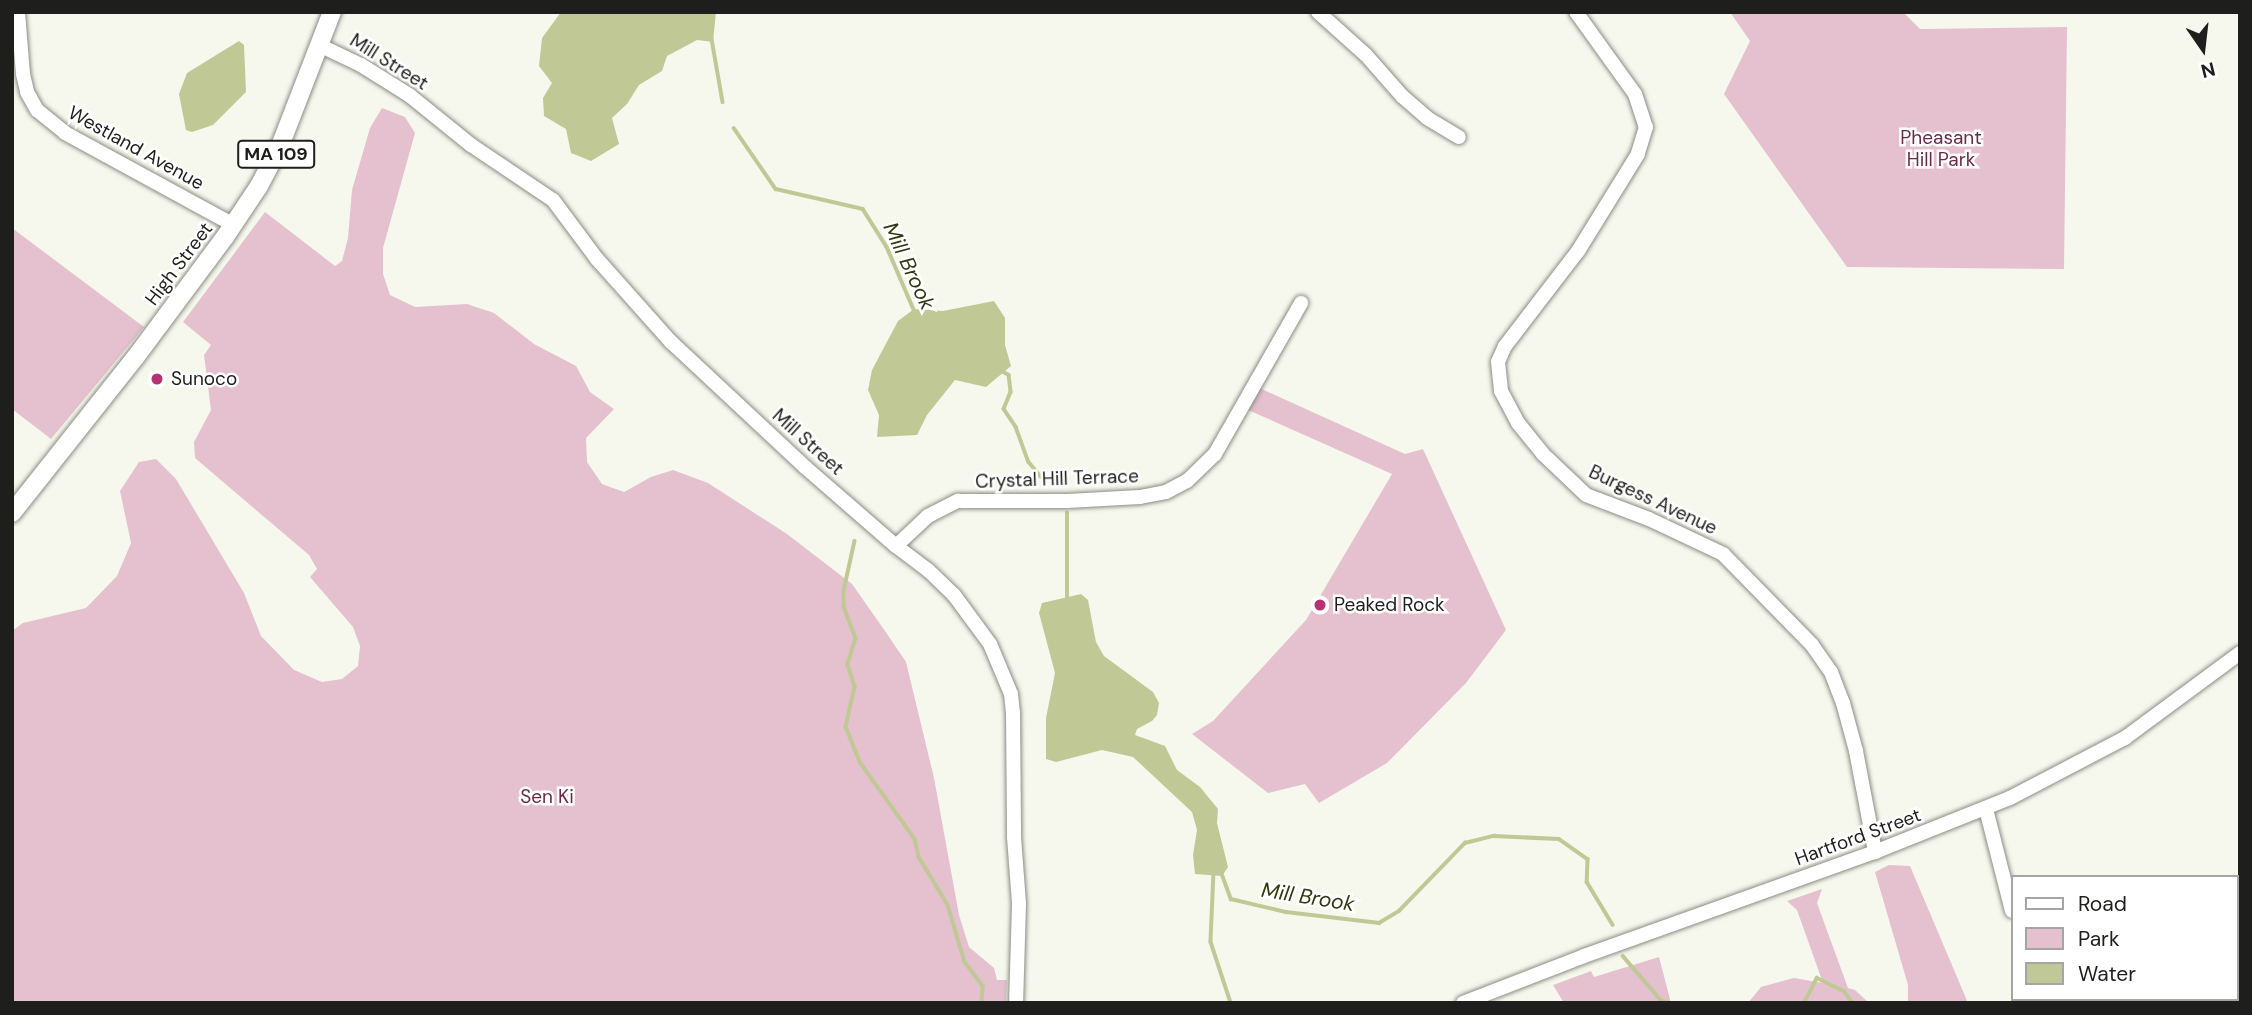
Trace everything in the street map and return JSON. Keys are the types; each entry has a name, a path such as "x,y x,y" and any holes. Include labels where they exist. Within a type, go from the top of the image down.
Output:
{"main road":[{"name":"High Street","path":"12,513 107,395 234,225 280,146 332,12"}],"street":[{"name":"Westland Avenue","path":"18,12 23,74 27,92 37,110 65,133 234,225"},
{"path":"1318,12 1366,55 1410,103 1459,137"},
{"name":"Burgess Avenue","path":"1576,12 1635,94 1646,127 1638,154 1578,251 1504,346 1498,362 1501,391 1518,423 1578,489 1723,554 1812,645 1831,672 1843,703 1856,751 1875,852"},
{"name":"Mill Street","path":"319,45 361,65 410,95 471,145 553,201 597,259 671,342 896,546 928,570 954,595 990,644 1011,694 1019,904 1016,1003"},
{"name":"Crystal Hill Terrace","path":"896,546 928,516 958,500 1067,501 1140,497 1166,492 1187,481 1216,454 1301,303"},
{"name":"Hartford Street","path":"1463,1003 1986,809 2125,738 2240,653"},
{"path":"1986,809 2010,903"}],"green space":[{"name":"Pheasant Hill Park","path":"1730,12 1903,12 1920,29 2067,27 2064,269 1847,267 1724,94 1750,41"},
{"name":"Sen Ki","path":"382,108 405,117 415,133 383,248 383,274 390,295 415,307 467,304 494,313 534,344 576,366 590,392 614,409 586,438 587,462 602,484 624,492 651,477 673,470 708,483 787,534 852,584 885,631 906,662 934,778 959,915 969,947 994,968 997,980 1007,980 1006,1003 12,1003 12,631 23,623 86,608 117,576 131,543 120,491 139,462 156,459 176,479 244,593 261,636 294,670 322,682 342,679 358,666 360,646 353,627 310,577 317,569 309,555 195,458 194,442 211,410 204,355 211,345 183,322 265,212 335,266 342,261 348,238 352,190 370,128"},
{"path":"12,228 144,327 51,439 12,409"},
{"path":"1255,386 1405,454 1423,449 1506,630 1466,683 1387,763 1319,803 1305,784 1268,793 1192,734 1213,721 1306,620 1392,474 1246,409"},
{"path":"1889,865 1910,866 1968,1003 1908,1003 1908,985 1875,872"},
{"path":"1822,889 1817,903 1848,988 1855,990 1869,1003 1748,1003 1761,987 1794,978 1823,983 1797,910 1787,901"},
{"path":"1659,957 1671,1003 1564,1003 1553,985 1591,971 1594,977"}],"water":[{"path":"561,12 716,12 713,42 697,40 667,56 662,71 639,85 627,104 612,118 619,144 591,161 571,153 566,129 544,116 543,98 552,83 539,66 542,38"},
{"path":"239,41 244,45 246,92 213,125 192,132 186,130 179,94 187,73"},
{"path":"994,301 1005,318 1005,345 1011,366 986,387 955,380 927,415 917,435 877,437 879,415 868,390 872,370 898,321 914,309 943,311"},
{"path":"1081,594 1088,600 1096,642 1104,656 1153,692 1159,703 1157,715 1137,729 1135,735 1165,746 1177,770 1200,787 1218,809 1217,823 1228,867 1222,876 1195,874 1193,855 1197,830 1192,812 1133,757 1102,750 1056,762 1046,759 1046,718 1055,673 1039,613 1042,603"}],"waterway":[{"name":"Mill Brook","path":"712,39 723,102"},
{"name":"Mill Brook","path":"734,128 776,189 863,209 887,247 915,312"},
{"name":"Mill Brook","path":"1000,370 1009,375 1011,392 1004,409 1016,427 1029,462 1041,477"},
{"name":"Mill Brook","path":"1067,513 1067,601"},
{"path":"855,541 844,591 844,607 856,638 848,665 855,687 846,727 860,762 915,839 919,857 948,905 965,962 983,986 982,1003"},
{"name":"Mill Brook","path":"1221,871 1231,899 1286,912 1379,923 1399,911 1465,843 1494,836 1559,839 1588,859 1587,882 1613,925"},
{"path":"1214,872 1211,942 1231,1003"},
{"name":"Mill Brook","path":"1623,956 1661,1000 1668,1003"},
{"name":"Mill Brook","path":"1804,1003 1817,978 1844,991 1853,1003"}],"place":[{"name":"Sunoco","path":"157,379"},
{"name":"Peaked Rock","path":"1320,605"}]}
